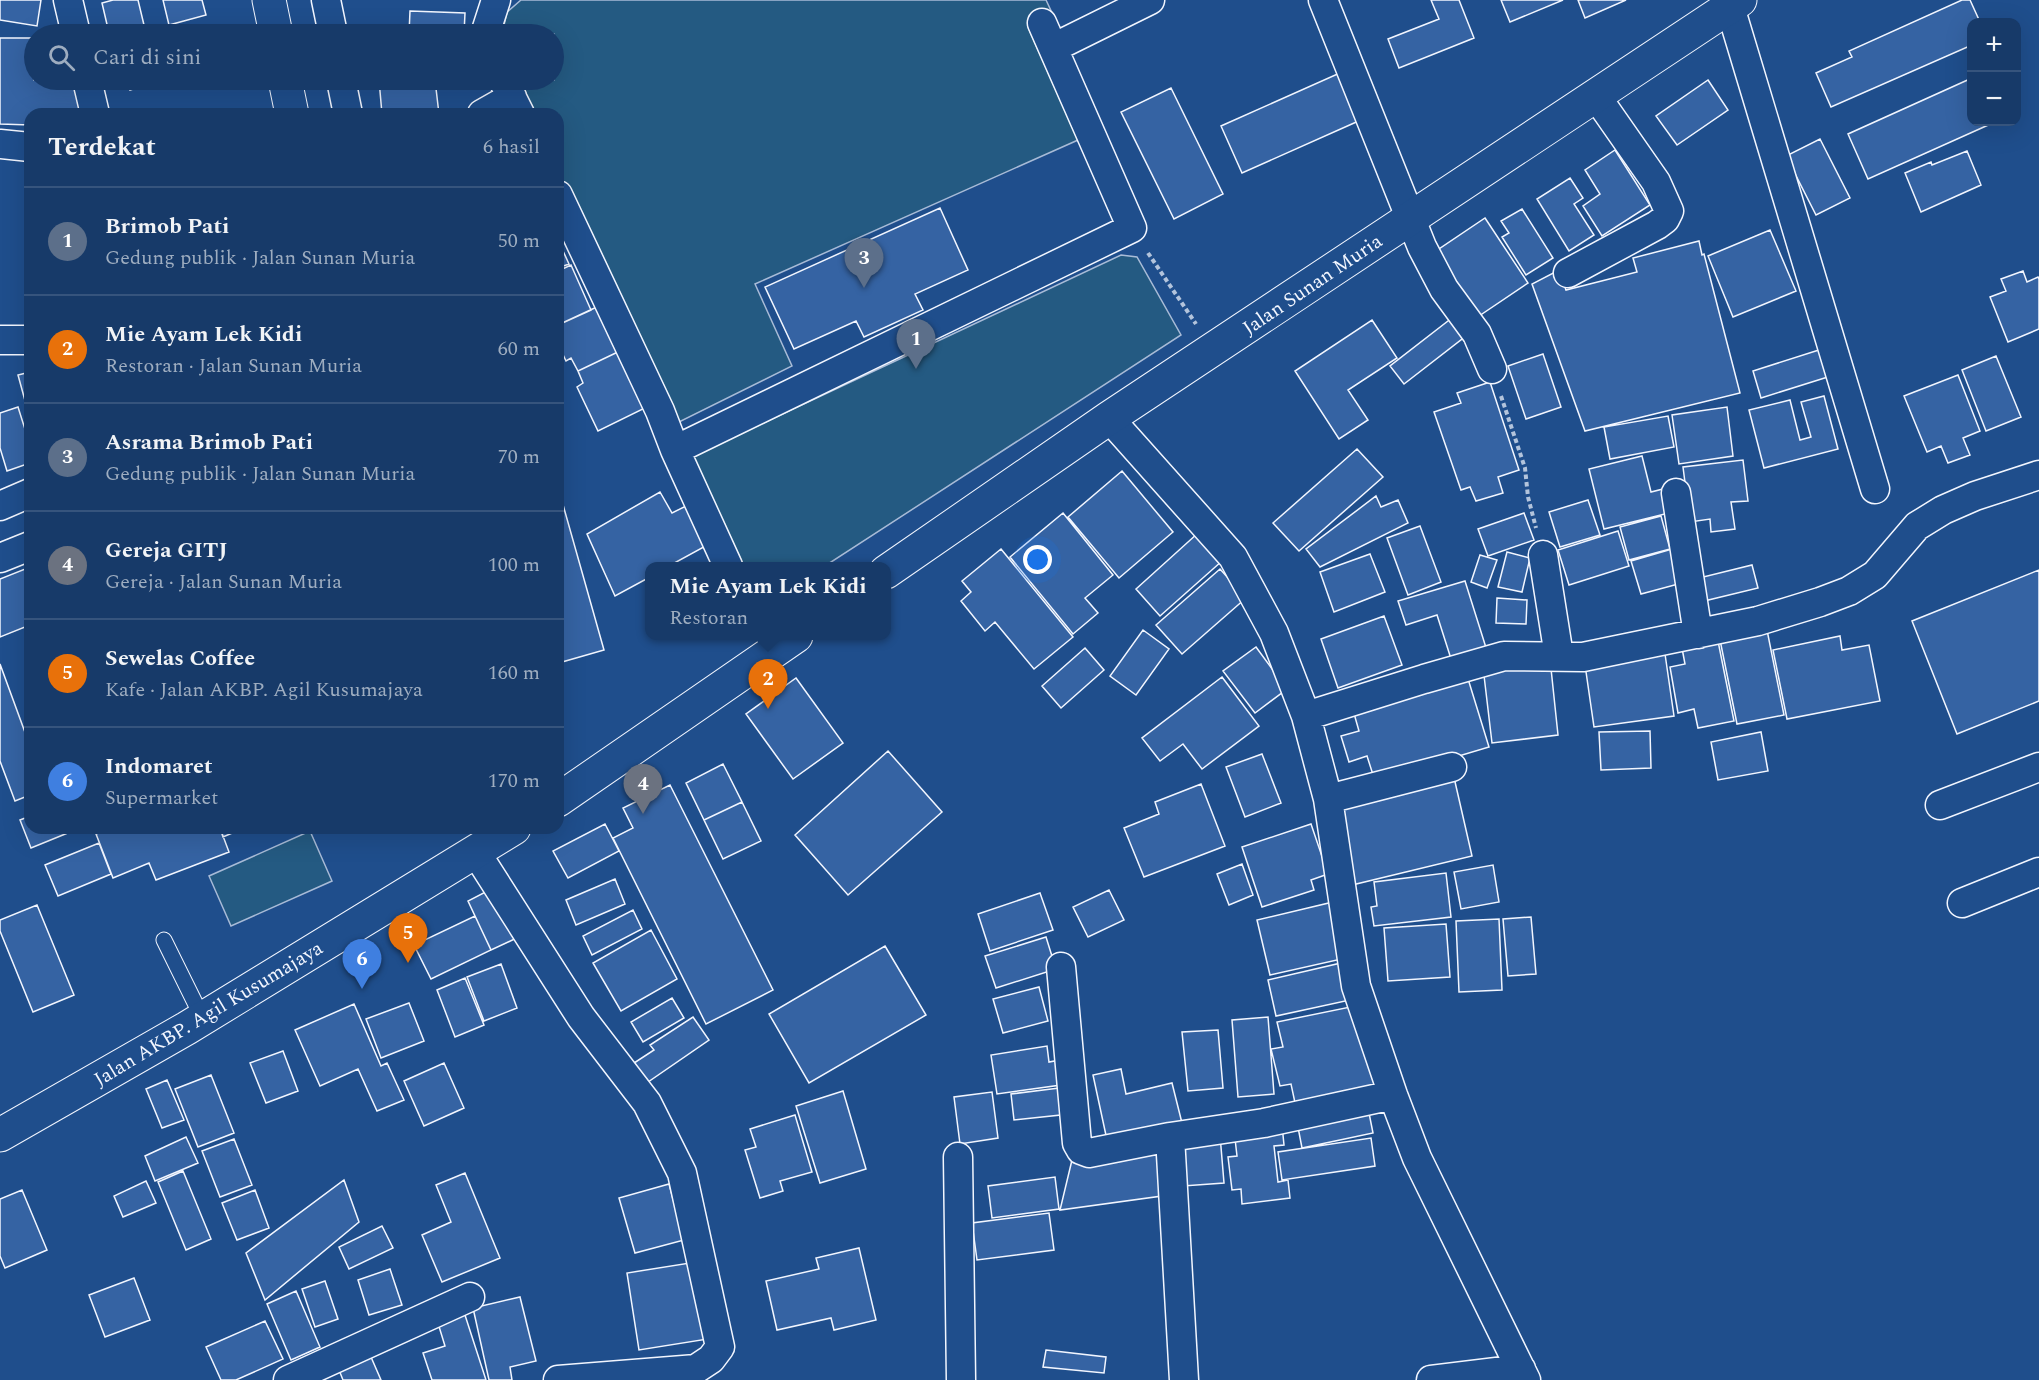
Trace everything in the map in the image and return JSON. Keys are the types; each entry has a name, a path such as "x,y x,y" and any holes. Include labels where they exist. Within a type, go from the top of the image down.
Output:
{"main road":[{"path":"269,0 274,24"},
{"name":"Jalan Sunan Muria","path":"891,569 1109,418 1737,2"},
{"path":"287,90 291,108"},
{"path":"564,796 779,640"},
{"path":"472,840 493,834"},
{"name":"Jalan AKBP. Agil Kusumajaya","path":"0,1135 203,1018 472,840"}],"street":[{"path":"68,0 74,24"},
{"path":"326,0 331,24"},
{"path":"488,24 496,0"},
{"path":"675,450 1131,228 1048,36 1150,0"},
{"path":"1323,0 1422,247 1440,281 1476,334 1492,369"},
{"path":"1737,2 1875,489"},
{"path":"89,90 94,108"},
{"path":"343,90 347,108"},
{"path":"1568,273 1657,225 1665,219 1669,210 1656,182 1596,96"},
{"path":"493,108 512,97"},
{"path":"0,144 24,146"},
{"path":"564,208 660,411 675,450 726,562"},
{"path":"0,340 24,340"},
{"path":"1109,418 1233,556 1274,633 1306,716 1328,799 1356,986 1417,1158 1523,1375 1431,1380"},
{"path":"1306,716 1504,656 1583,657 1758,621 1849,591 1875,575 1917,526 1942,510 1975,496 2039,475"},
{"path":"1676,493 1698,634"},
{"path":"0,507 24,496"},
{"path":"0,558 24,548"},
{"path":"1542,555 1559,656"},
{"path":"1328,799 1452,767"},
{"path":"1940,805 2039,767"},
{"path":"472,840 581,1017 647,1103 682,1173 720,1347 711,1359 696,1369 558,1380"},
{"path":"1962,903 2039,872"},
{"path":"1061,967 1077,1143 1081,1150 1089,1153 1170,1137 1264,1123 1393,1095"},
{"path":"1170,1137 1184,1380"},
{"path":"958,1157 961,1380"},
{"path":"296,1379 470,1297"}],"lane":[{"path":"164,940 203,1018"}],"path":[{"path":"1131,228 1212,350"},
{"path":"1492,369 1525,468 1528,497 1542,555"}],"shaded area":[{"path":"521,0 1046,0 1053,15 1028,27 1078,140 755,284 792,366 677,423 633,339 564,184 564,108 529,108 521,90 564,90 564,24 504,24 507,12"},
{"path":"1121,255 1137,257 1181,335 831,562 742,562 691,457"},
{"path":"303,834 311,834 332,881 231,926 209,876"}],"building":[{"path":"0,0 41,0 37,24 0,20"},
{"path":"113,0 138,0 144,24 107,24 102,3"},
{"path":"163,0 202,0 206,15 169,24"},
{"path":"1431,0 1459,0 1474,38 1399,68 1388,39 1439,19"},
{"path":"1501,0 1563,0 1510,22"},
{"path":"1578,0 1626,0 1585,18"},
{"path":"1962,0 1970,0 1978,18 1967,18 1967,47 1831,107 1816,73 1852,57 1849,51"},
{"path":"410,11 465,13 464,24 409,24"},
{"path":"0,38 24,38 24,90 80,90 79,108 24,108 24,125 0,124"},
{"path":"1342,72 1363,119 1242,173 1221,126"},
{"path":"1708,80 1728,110 1677,145 1656,116"},
{"path":"1967,80 1967,126 1986,126 1868,179 1848,134"},
{"path":"1171,88 1223,194 1174,219 1121,112"},
{"path":"380,90 436,90 438,108 381,108"},
{"path":"1820,139 1850,198 1816,215 1786,156"},
{"path":"1615,150 1650,205 1602,236 1583,206 1600,194 1585,170"},
{"path":"1967,151 1981,185 1921,212 1905,173"},
{"path":"1570,178 1583,198 1574,204 1594,235 1569,251 1537,199"},
{"path":"940,208 968,270 915,294 923,310 864,337 856,321 794,349 765,287"},
{"path":"1522,209 1553,258 1526,275 1502,237 1509,233 1501,221"},
{"path":"1485,218 1528,283 1479,316 1436,251"},
{"path":"1770,230 1796,291 1733,317 1708,256"},
{"path":"1699,241 1740,393 1585,431 1532,284 1559,270 1566,290 1637,272 1633,258"},
{"path":"564,253 569,264 564,266"},
{"path":"571,265 591,310 564,322 564,268"},
{"path":"2023,271 2027,282 2038,277 2039,279 2039,329 2008,342 1990,297 2006,291 2001,279"},
{"path":"601,305 622,350 578,371 571,358 566,361 564,357 564,322"},
{"path":"1457,314 1471,332 1404,384 1390,366"},
{"path":"1372,320 1397,358 1348,390 1368,420 1339,439 1295,371"},
{"path":"1822,349 1831,376 1761,398 1753,371"},
{"path":"622,350 649,406 598,431 577,387 583,383 578,371"},
{"path":"1543,354 1561,407 1526,419 1508,366"},
{"path":"1996,356 2021,417 1986,431 1962,370"},
{"path":"24,374 24,397 18,375"},
{"path":"1958,375 1980,431 1963,438 1970,455 1948,463 1941,446 1927,452 1904,396"},
{"path":"1490,382 1519,470 1498,477 1503,493 1476,501 1470,487 1461,490 1434,412 1461,403 1457,393"},
{"path":"1824,396 1838,449 1764,468 1749,410 1790,400 1800,440 1811,437 1801,402"},
{"path":"18,407 24,426 24,465 7,471 0,448 0,413"},
{"path":"1727,407 1733,456 1679,464 1672,415"},
{"path":"1668,416 1674,447 1610,459 1604,427"},
{"path":"1357,449 1383,477 1299,551 1273,523"},
{"path":"1642,456 1651,492 1663,489 1669,513 1604,529 1589,469"},
{"path":"1743,460 1748,501 1731,502 1735,529 1711,532 1710,519 1690,522 1683,467"},
{"path":"1122,471 1173,532 1119,578 1068,517"},
{"path":"660,492 672,513 694,502 713,542 676,562 645,562 645,580 615,596 587,534"},
{"path":"1376,496 1381,507 1398,500 1408,523 1320,567 1306,549"},
{"path":"1588,500 1600,535 1560,547 1549,512"},
{"path":"564,508 604,650 564,661"},
{"path":"1063,513 1113,575 1085,598 1098,613 1073,634 1010,557"},
{"path":"1524,513 1534,540 1488,556 1478,529"},
{"path":"1661,516 1670,549 1629,560 1620,527"},
{"path":"1420,526 1441,582 1408,595 1387,538"},
{"path":"1618,531 1629,566 1569,585 1558,550"},
{"path":"1198,533 1222,561 1160,616 1136,589"},
{"path":"1001,549 1073,637 1034,669 995,622 985,631 961,601 971,592 962,581"},
{"path":"1672,549 1682,583 1641,594 1631,561"},
{"path":"1507,552 1530,558 1522,592 1498,587"},
{"path":"1370,554 1385,592 1334,612 1320,572"},
{"path":"1480,555 1497,560 1487,588 1471,582"},
{"path":"1752,565 1758,588 1700,602 1695,579"},
{"path":"24,569 24,627 0,637 0,579"},
{"path":"1220,569 1246,598 1182,654 1156,625"},
{"path":"2039,570 2039,701 1957,734 1912,621"},
{"path":"1465,581 1488,654 1453,665 1437,615 1406,625 1398,601"},
{"path":"1497,598 1527,600 1526,624 1496,623"},
{"path":"1384,616 1402,665 1338,688 1321,639"},
{"path":"1766,625 1784,715 1737,724 1719,635"},
{"path":"1143,630 1169,649 1136,695 1110,676"},
{"path":"1717,636 1734,721 1698,728 1694,709 1678,713 1670,667 1685,664 1681,643"},
{"path":"1840,636 1842,650 1869,645 1880,701 1787,719 1773,650"},
{"path":"1256,647 1287,689 1255,713 1223,671"},
{"path":"1664,647 1674,716 1594,727 1584,658"},
{"path":"1085,648 1104,670 1061,708 1042,686"},
{"path":"1550,659 1558,735 1492,743 1483,667"},
{"path":"0,664 24,730 24,797 15,801 0,761"},
{"path":"1465,669 1489,747 1375,781 1367,756 1349,762 1341,736 1359,731 1351,703"},
{"path":"1222,677 1259,726 1202,769 1183,744 1160,761 1142,738"},
{"path":"796,678 843,743 793,779 746,714"},
{"path":"1650,731 1651,768 1601,770 1599,732"},
{"path":"1761,732 1768,771 1718,780 1711,742"},
{"path":"888,751 942,812 848,895 795,835"},
{"path":"1262,754 1281,803 1245,817 1226,767"},
{"path":"723,764 742,802 704,820 686,783"},
{"path":"1453,773 1472,856 1352,885 1339,800"},
{"path":"1201,784 1225,846 1144,877 1124,828 1159,814 1155,802"},
{"path":"670,785 773,990 706,1024 613,838 633,828 623,808"},
{"path":"742,802 761,841 723,859 704,820"},
{"path":"24,818 24,830 20,820"},
{"path":"605,824 619,851 568,878 553,851"},
{"path":"1311,824 1328,874 1311,880 1314,890 1262,907 1242,847"},
{"path":"26,834 65,834 31,848"},
{"path":"96,834 222,834 229,852 156,880 149,863 113,878"},
{"path":"99,843 111,874 58,896 45,865"},
{"path":"1242,864 1253,895 1229,905 1217,874"},
{"path":"1493,865 1499,902 1461,909 1454,872"},
{"path":"1446,873 1451,917 1374,926 1371,907 1377,906 1374,882"},
{"path":"615,879 625,904 576,925 566,900"},
{"path":"497,886 521,936 491,950 468,901"},
{"path":"1109,890 1124,920 1088,937 1073,907"},
{"path":"1040,893 1053,930 990,951 978,914"},
{"path":"1333,902 1346,958 1270,975 1257,920"},
{"path":"37,905 74,995 33,1012 0,931 0,920"},
{"path":"633,910 642,929 592,955 583,936"},
{"path":"475,916 491,950 431,979 414,945"},
{"path":"1531,917 1536,974 1508,976 1503,919"},
{"path":"1499,919 1502,990 1459,992 1456,921"},
{"path":"1446,924 1450,977 1388,981 1384,928"},
{"path":"651,930 677,979 621,1011 593,963"},
{"path":"1046,937 1056,969 996,988 985,956"},
{"path":"885,946 926,1015 809,1083 769,1014"},
{"path":"1341,963 1350,1000 1276,1016 1268,980"},
{"path":"501,964 517,1008 484,1021 467,977"},
{"path":"465,978 484,1025 455,1037 437,990"},
{"path":"1039,987 1048,1021 1003,1033 993,999"},
{"path":"672,998 684,1018 643,1042 631,1022"},
{"path":"409,1003 424,1041 381,1058 366,1019"},
{"path":"354,1004 381,1066 387,1063 404,1100 377,1111 358,1069 320,1086 295,1030"},
{"path":"1355,1006 1382,1090 1297,1112 1291,1084 1280,1086 1271,1049 1283,1047 1277,1022"},
{"path":"693,1017 709,1040 648,1082 634,1063 654,1050 650,1045"},
{"path":"1268,1017 1274,1094 1238,1097 1232,1020"},
{"path":"1218,1030 1223,1088 1188,1091 1182,1032"},
{"path":"1047,1046 1049,1062 1065,1059 1068,1084 997,1094 991,1055"},
{"path":"283,1051 298,1091 266,1103 250,1063"},
{"path":"444,1063 464,1108 424,1126 404,1081"},
{"path":"1121,1069 1126,1094 1172,1083 1182,1123 1107,1140 1093,1075"},
{"path":"211,1075 234,1133 198,1147 175,1089"},
{"path":"167,1080 184,1120 162,1128 146,1089"},
{"path":"1067,1087 1070,1114 1014,1120 1011,1094"},
{"path":"843,1091 866,1169 820,1183 796,1106"},
{"path":"992,1092 998,1138 960,1144 954,1097"},
{"path":"1368,1108 1373,1133 1302,1148 1297,1122"},
{"path":"795,1115 812,1172 780,1181 783,1191 760,1198 745,1150 756,1147 750,1129"},
{"path":"1282,1125 1284,1145 1274,1146 1278,1182 1288,1180 1290,1198 1242,1204 1241,1189 1232,1190 1228,1157 1237,1156 1234,1130"},
{"path":"1220,1135 1224,1183 1183,1186 1180,1138"},
{"path":"186,1137 198,1163 155,1181 145,1156"},
{"path":"1371,1138 1375,1166 1282,1180 1278,1152"},
{"path":"234,1139 252,1185 220,1197 202,1151"},
{"path":"1160,1145 1169,1195 1060,1210 1072,1160"},
{"path":"183,1171 211,1239 186,1250 158,1182"},
{"path":"465,1173 500,1258 442,1282 422,1235 451,1222 436,1185"},
{"path":"1055,1177 1059,1209 992,1218 988,1186"},
{"path":"344,1180 359,1222 265,1300 246,1253"},
{"path":"146,1181 156,1203 123,1217 114,1196"},
{"path":"669,1184 684,1240 635,1253 619,1198"},
{"path":"22,1190 47,1250 5,1268 0,1256 0,1199"},
{"path":"255,1190 269,1228 237,1240 222,1203"},
{"path":"1049,1213 1054,1250 977,1260 972,1223"},
{"path":"382,1226 393,1248 349,1269 339,1247"},
{"path":"859,1248 876,1320 834,1330 831,1318 777,1330 766,1281 819,1269 816,1258"},
{"path":"696,1262 708,1339 639,1350 627,1273"},
{"path":"390,1269 402,1305 369,1315 358,1280"},
{"path":"134,1278 150,1320 105,1337 89,1295"},
{"path":"325,1281 338,1319 315,1327 302,1289"},
{"path":"296,1291 320,1347 291,1360 267,1304"},
{"path":"520,1297 536,1361 510,1367 512,1380 489,1380 473,1308"},
{"path":"464,1312 486,1380 432,1380 423,1353 445,1346 437,1320"},
{"path":"265,1321 283,1359 236,1380 221,1380 206,1347"},
{"path":"1046,1350 1106,1357 1104,1373 1043,1367"},
{"path":"371,1357 381,1380 343,1380 339,1370"}],"place":[{"name":"Asrama Brimob Pati","path":"864,288"},
{"name":"Brimob Pati","path":"916,369"},
{"name":"Mie Ayam Lek Kidi","path":"768,709"},
{"name":"Gereja GITJ","path":"643,814"},
{"name":"Sewelas Coffee","path":"408,963"},
{"name":"Indomaret","path":"362,989"}]}
